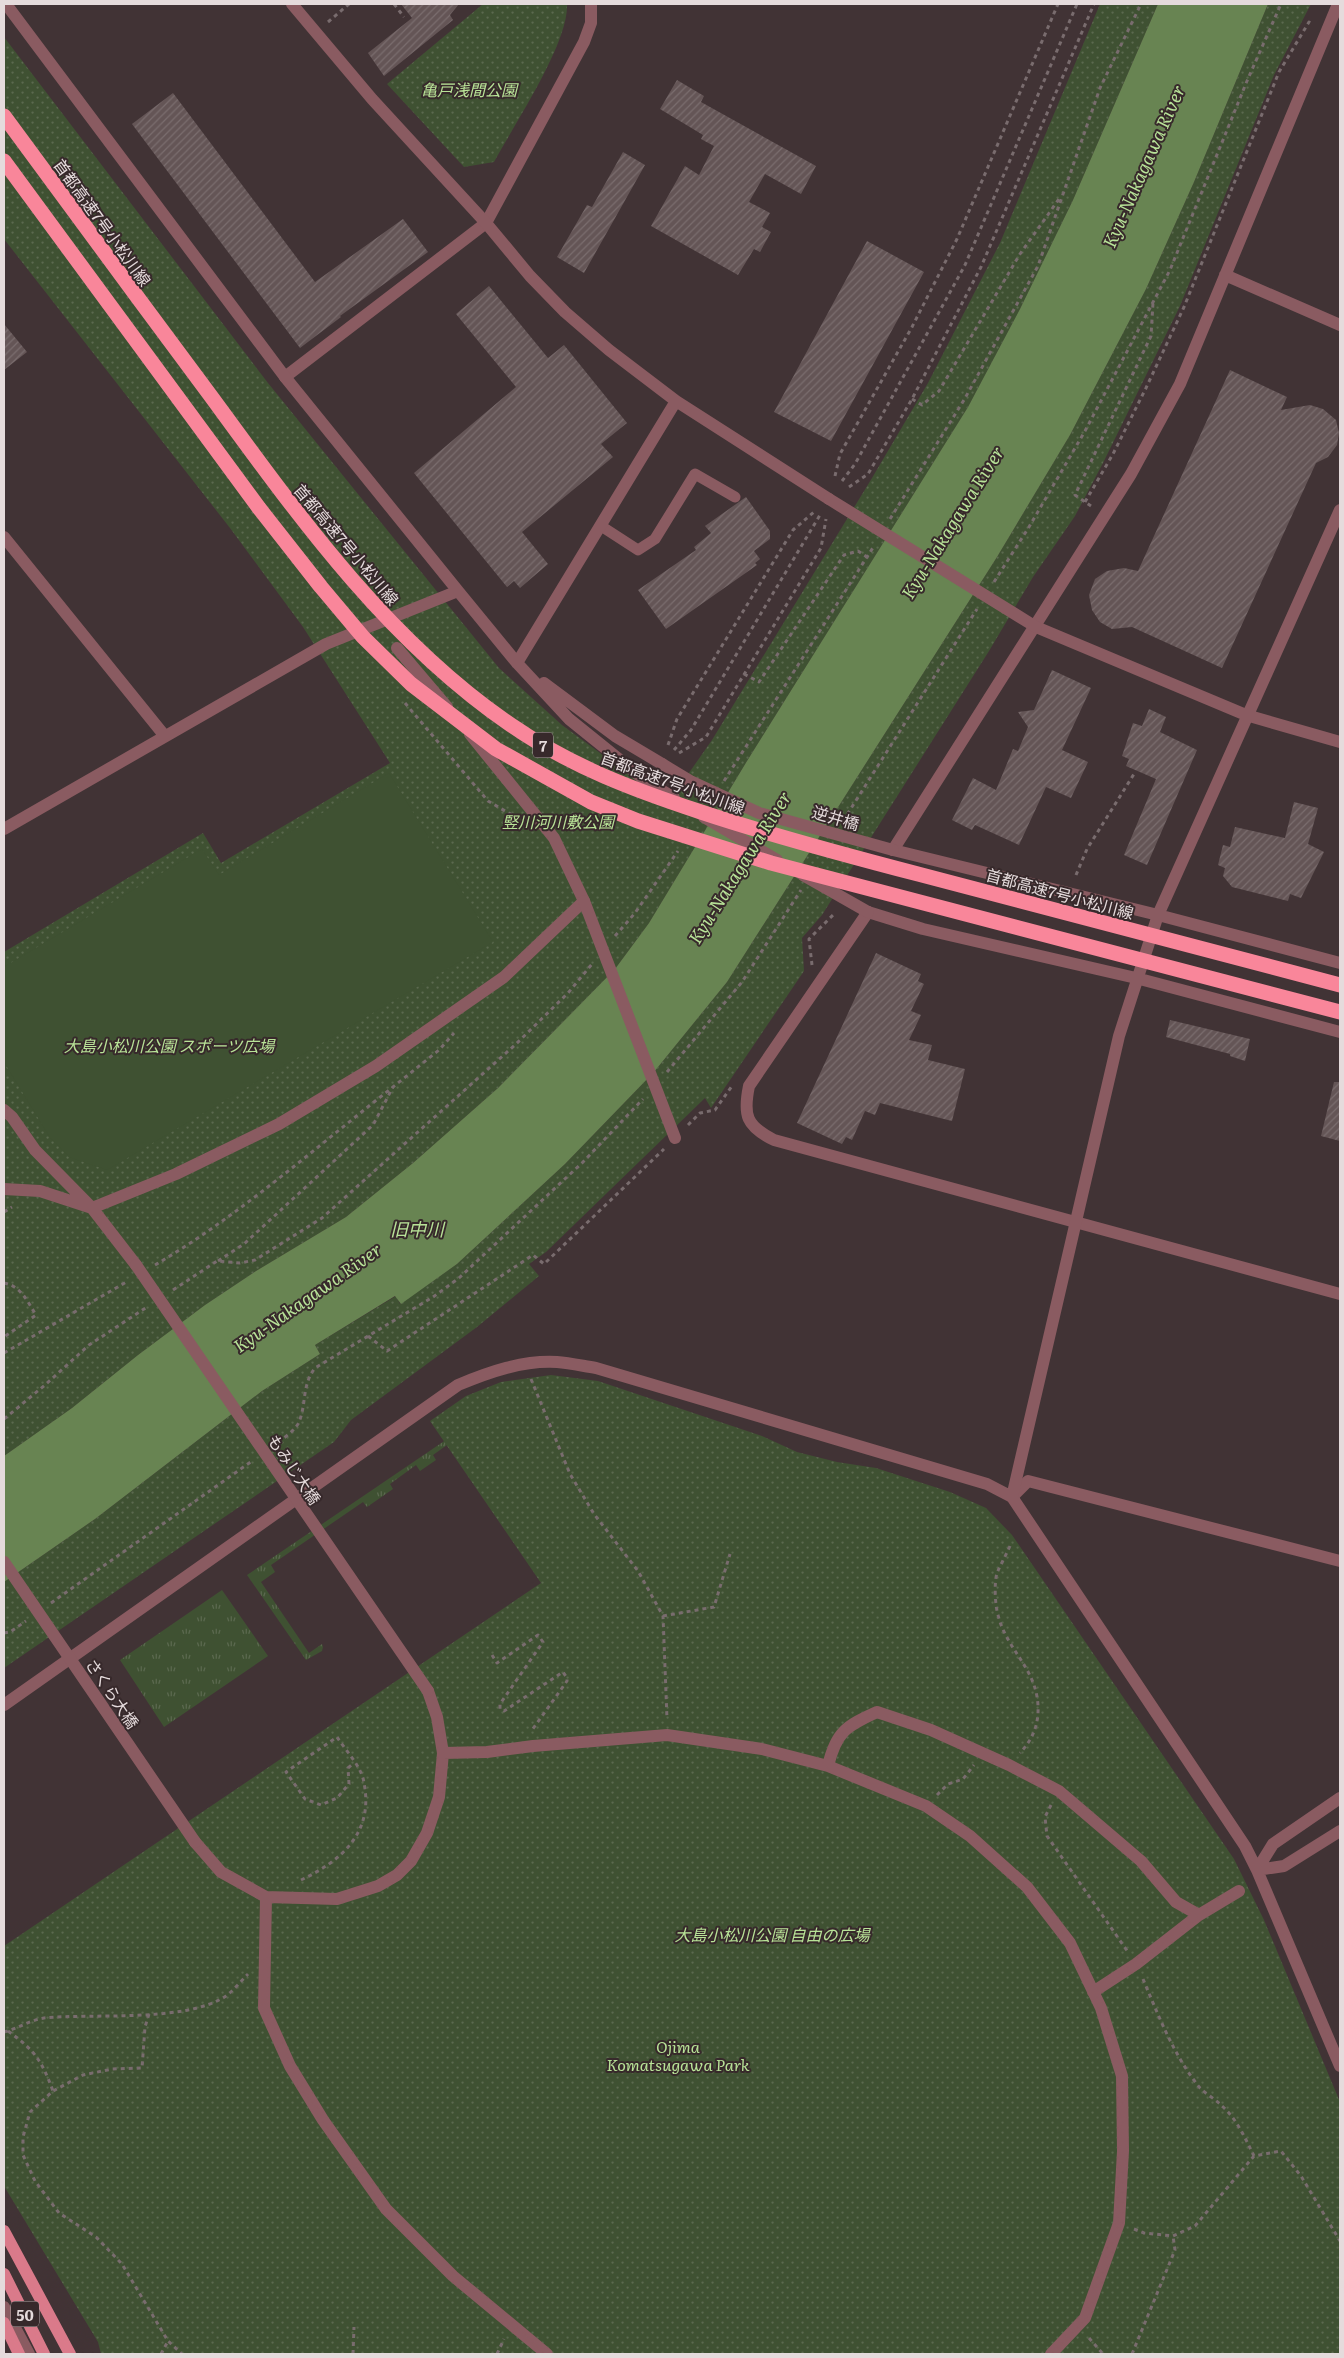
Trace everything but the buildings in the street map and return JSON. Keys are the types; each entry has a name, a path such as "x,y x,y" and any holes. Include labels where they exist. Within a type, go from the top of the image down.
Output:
{"highway":[{"name":"首都高速7号小松川線","path":"4,116 281,492 342,568 381,612 431,662 512,726 558,754 599,775 643,793 774,837 1340,985"},
{"name":"7","path":"4,161 259,508 320,587 363,637 411,684 496,750 591,802 638,821 771,863 1340,1012"}],"main road":[{"path":"4,2231 69,2353"},
{"name":"50","path":"4,2274 44,2354"},
{"name":"50","path":"4,2323 19,2354"}],"street":[{"path":"6,4 285,377 458,592 518,663 569,719 646,782 747,844 868,912 923,929 1136,978 1340,1032"},
{"path":"292,4 372,99 486,223 530,276 565,312 609,350 676,401 829,499 1036,627 1246,715 1340,742"},
{"path":"285,377 486,223 584,42 591,23 591,4"},
{"path":"893,850 1132,474 1180,384 1338,4"},
{"path":"1226,275 1340,326"},
{"path":"518,663 676,401"},
{"path":"1012,1497 1119,1036 1136,978 1158,915 1246,715 1340,510"},
{"path":"4,537 164,735"},
{"path":"4,829 164,735 326,644 458,592"},
{"path":"397,648 515,788 554,838 584,900 675,1138"},
{"name":"逆井橋","path":"518,663 614,736 690,781 760,812 893,850 1158,915 1340,963"},
{"path":"4,1189 40,1192 92,1208 176,1174 279,1124 376,1066 504,976 584,900"},
{"path":"868,912 749,1086 744,1108 749,1121 758,1132 774,1140 1340,1294"},
{"name":"もみじ大橋","path":"4,1110 12,1117 35,1150 92,1208 141,1267 428,1691 437,1717 443,1753 439,1796 427,1833 411,1861 397,1875 378,1886 337,1899 266,1897"},
{"path":"4,1705 458,1385 485,1373 526,1364 557,1362 596,1368 987,1484 1012,1497 1228,1818 1258,1870 1340,2066"},
{"path":"1012,1497 1028,1480 1340,1561"},
{"name":"さくら大橋","path":"4,1562 195,1842 221,1872 266,1897"},
{"path":"828,1766 833,1744 851,1724 877,1712 931,1730 984,1753 1059,1791 1141,1861 1176,1902 1199,1915"},
{"path":"443,1753 487,1752 533,1746 668,1735 762,1749 828,1766 926,1806 970,1836 1027,1887 1070,1943 1092,1992 1102,2008 1122,2076 1123,2151 1119,2223 1085,2318 1051,2354"},
{"path":"1258,1870 1273,1844 1340,1798"},
{"path":"1258,1870 1284,1866 1340,1830"},
{"path":"1092,1992 1136,1964 1199,1915 1240,1891"},
{"path":"266,1897 264,2008 290,2066 323,2120 386,2209 453,2276 547,2354"},
{"path":"4,2307 29,2354"}],"lane":[{"path":"601,526 638,550 655,539 695,474 735,497"}],"path":[{"path":"328,22 349,4"},
{"path":"394,4 404,16"},
{"path":"835,476 840,454 912,326 957,239 1058,4"},
{"path":"842,481 859,455 966,265 1077,4"},
{"path":"848,487 868,474 912,399 981,267 1094,4"},
{"path":"992,585 1030,527 1085,432 1170,270 1246,81 1281,4"},
{"path":"1085,502 1125,429 1184,307 1279,72 1309,22 1327,29"},
{"path":"912,399 922,405 939,391 1020,254 1062,195"},
{"path":"1106,515 1075,495 1151,336 1154,299"},
{"path":"668,745 677,719 793,530 814,512"},
{"path":"674,750 691,730 820,515"},
{"path":"680,753 706,737 821,548 826,519"},
{"path":"744,674 759,682 844,555 858,551 867,557"},
{"path":"838,829 982,602"},
{"path":"404,702 488,801 521,820"},
{"path":"1076,875 1087,849 1134,774"},
{"path":"662,1078 742,982 804,885"},
{"path":"812,969 809,939 834,913 868,912"},
{"path":"141,1267 180,1250 234,1212 439,1050 459,1028"},
{"path":"368,1336 387,1351 533,1255 544,1264 700,1113 715,1110 737,1079"},
{"path":"217,1261 244,1244 373,1125 393,1087"},
{"path":"273,1446 289,1434 298,1423 307,1378 315,1368 433,1297 459,1278 584,1162 649,1092"},
{"path":"4,1353 130,1279"},
{"path":"4,1283 12,1284 22,1292 36,1315 4,1337"},
{"path":"526,1364 536,1394 570,1474 594,1514 638,1571 663,1616 668,1735"},
{"path":"50,1604 257,1457"},
{"path":"1009,1765 1031,1741 1038,1721 1039,1702 1034,1682 1004,1631 997,1614 996,1575 1010,1546"},
{"path":"663,1616 714,1608 730,1554"},
{"path":"4,1633 10,1632 34,1615"},
{"path":"492,1655 497,1663 538,1635 543,1642 500,1704 500,1709 504,1711 563,1672 567,1678 532,1730 533,1746"},
{"path":"297,1882 341,1856 357,1836 365,1812 364,1782 354,1764 337,1737 286,1772 305,1799 321,1804 337,1798 349,1784 348,1768 354,1764"},
{"path":"926,1806 948,1784 963,1779 984,1753"},
{"path":"4,2032 41,2019 90,2015 149,2014 198,2008 226,1996 265,1958"},
{"path":"149,2014 145,2027 142,2068 112,2069 83,2075 53,2091 30,2112 23,2137 23,2155 35,2181 59,2213 96,2237 122,2264 168,2341 182,2354"},
{"path":"8,2031 33,2050 45,2069 53,2091"},
{"path":"1119,2223 1144,2233 1173,2236 1195,2226 1254,2156 1281,2150 1301,2176 1340,2240"},
{"path":"1132,2354 1175,2250 1173,2236"},
{"path":"353,2354 354,2327"},
{"path":"1076,2328 1086,2334 1103,2354"},
{"path":"161,2354 168,2341"}],"green space":[{"name":"亀戸浅間公園","path":"483,4 567,4 565,20 550,61 539,84 494,162 464,167 387,84"},
{"path":"1100,4 1158,4 1073,200 1020,309 968,407 747,761 649,923 615,969 498,1088 413,1163 346,1217 256,1271 205,1305 72,1408 4,1456 4,952 203,833 221,863 390,763 303,627 230,528 4,239 4,37 268,383 499,668 562,725 634,778 670,800 712,740 928,383 1000,243"},
{"path":"1268,4 1311,4 1274,75 1180,306 1103,463 1075,516 1033,577 989,651 822,915 802,938 804,971 711,1108 705,1098 546,1252 529,1264 539,1276 477,1327 351,1420 334,1442 4,1668 4,1582 95,1519 262,1391 320,1354 315,1345 396,1296 400,1304 457,1264 565,1164 654,1072 727,982 997,557 1070,435 1146,289 1194,182"},
{"name":"大島小松川公園 スポーツ広場","path":"389,773 493,942 107,1170 69,1157 49,1136 4,1062 4,967 202,849 219,875"},
{"name":"大島小松川公園 自由の広場","path":"551,1375 598,1381 762,1436 797,1452 837,1462 876,1468 950,1492 986,1508 1012,1535 1234,1859 1264,1920 1340,2102 1340,2354 101,2354 98,2342 4,2186 4,1946 541,1583 430,1421 466,1396 501,1382"},
{"path":"459,1431 447,1445 433,1455 436,1460 420,1471 416,1465 390,1484 393,1489 367,1507 363,1502 271,1565 275,1572 261,1582 309,1653 322,1644 322,1651 306,1660 247,1575"},
{"path":"222,1590 268,1656 164,1727 120,1660"}],"water":[{"name":"旧中川","path":"1158,4 1268,4 1194,182 1146,289 1070,435 997,557 727,982 654,1072 565,1164 457,1264 401,1304 395,1296 315,1345 320,1354 262,1391 95,1519 4,1582 4,1456 72,1408 205,1305 256,1271 346,1217 413,1163 498,1088 615,969 649,923 747,761 968,407 1020,309 1073,200"}],"water label":[{"name":"Kyu-Nakagawa River","path":"1143,166"},
{"name":"Kyu-Nakagawa River","path":"952,522"},
{"name":"Kyu-Nakagawa River","path":"739,867"},
{"name":"Kyu-Nakagawa River","path":"307,1297"}],"park label":[{"name":"竪川河川敷公園","path":"558,821"},
{"name":"Ojima Komatsugawa Park","path":"678,2055"}]}
